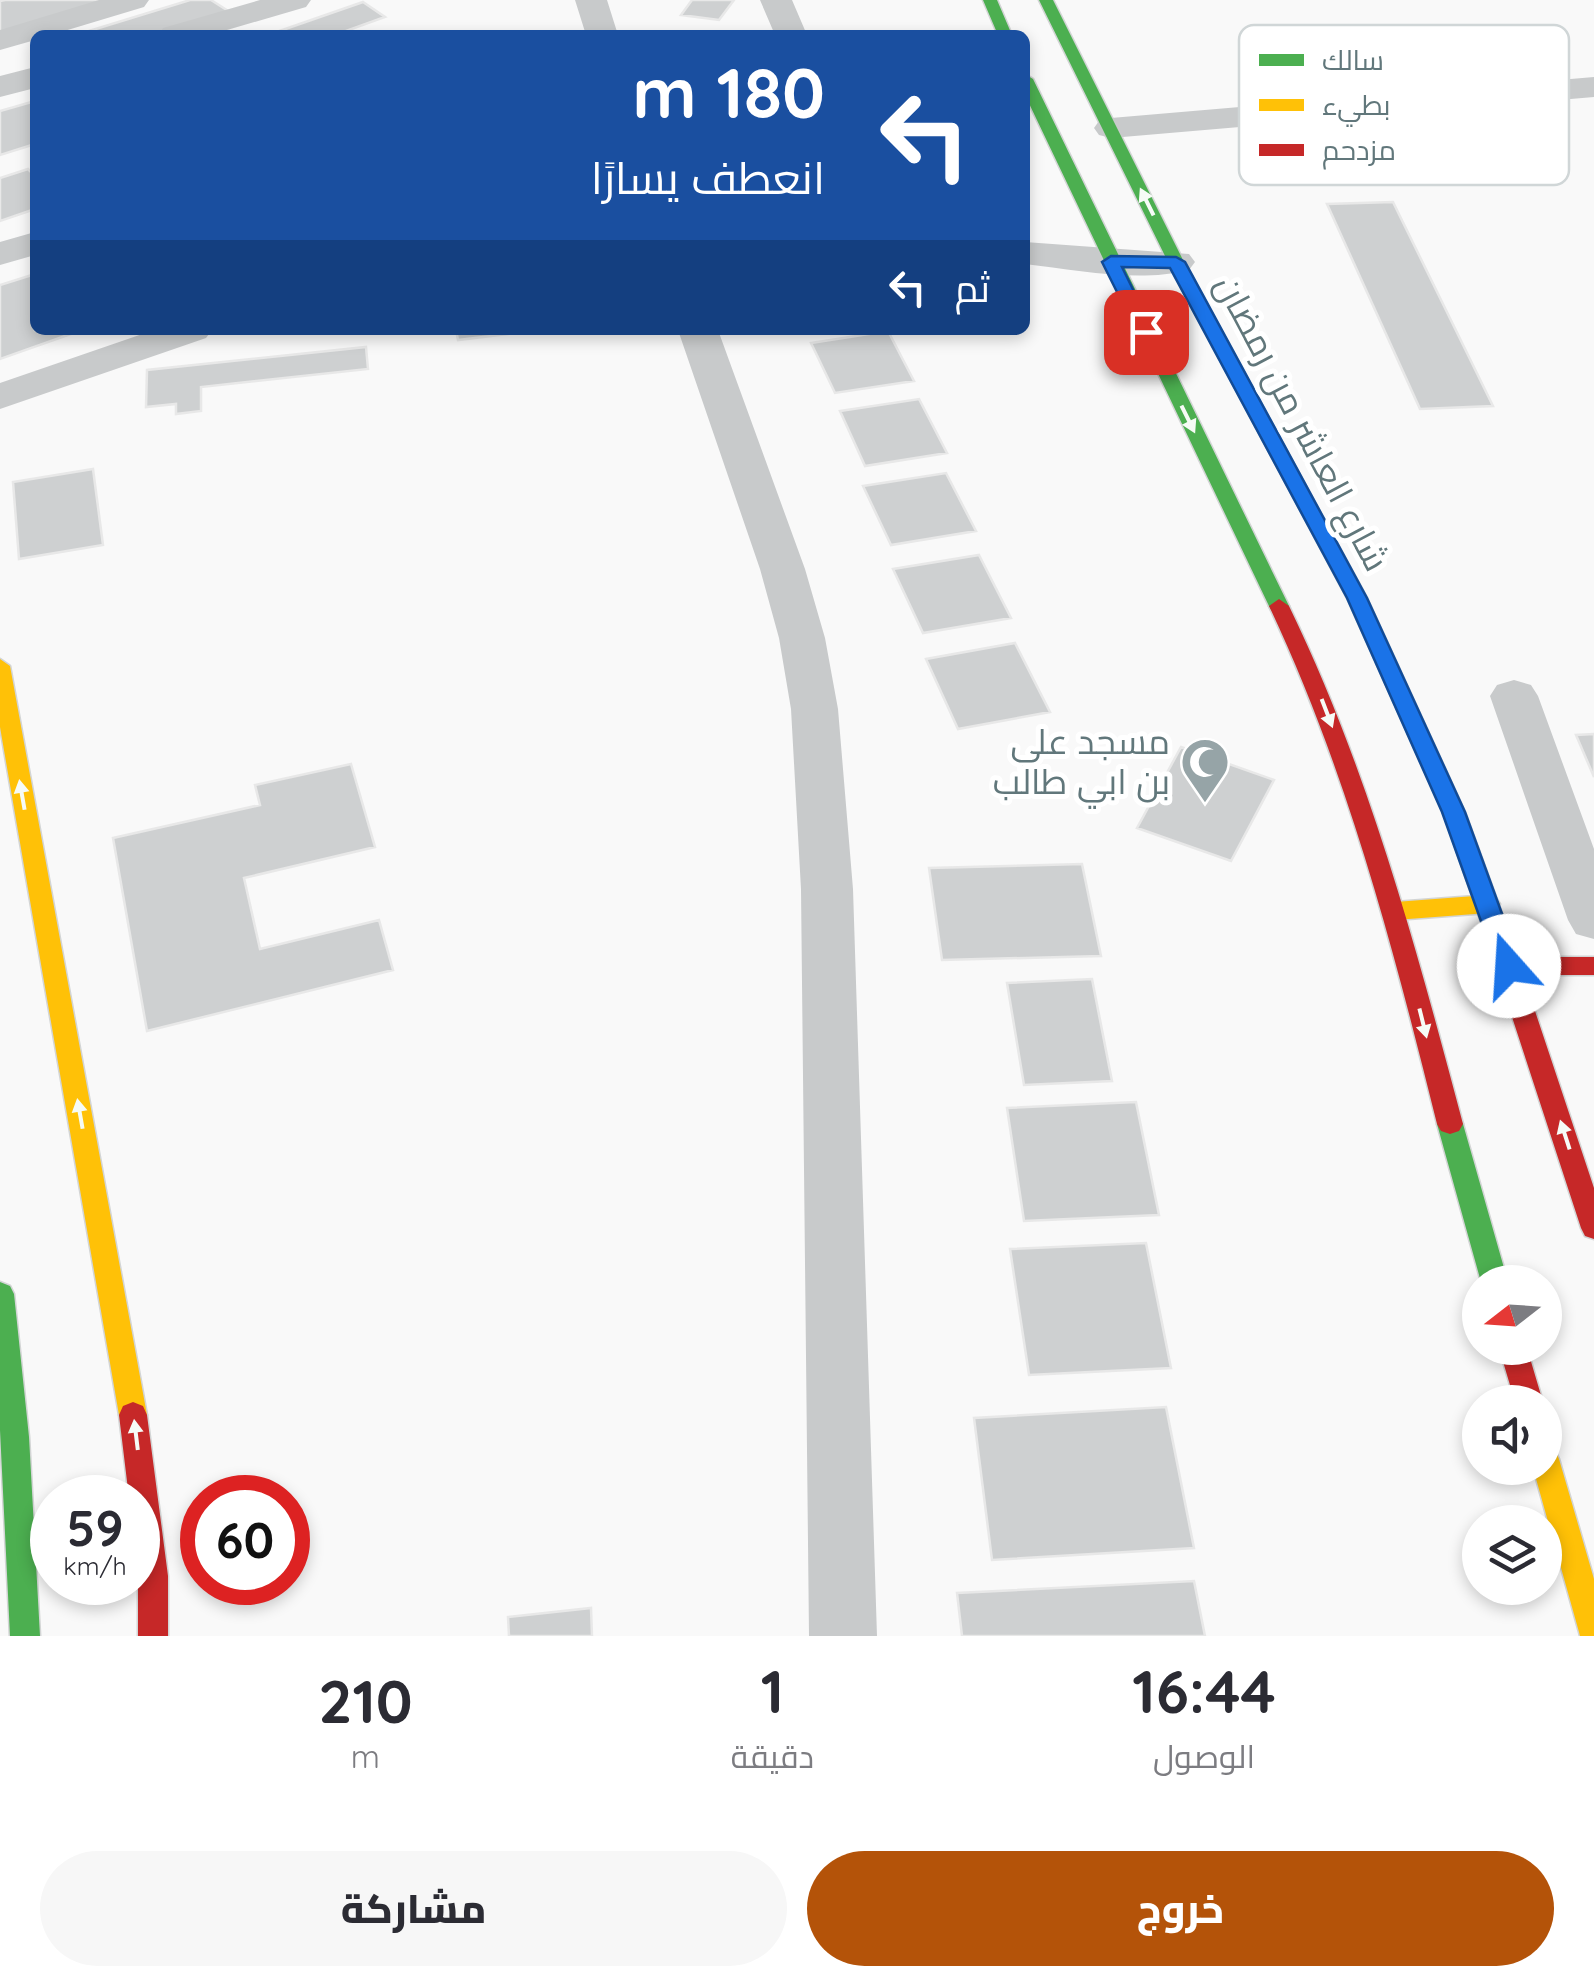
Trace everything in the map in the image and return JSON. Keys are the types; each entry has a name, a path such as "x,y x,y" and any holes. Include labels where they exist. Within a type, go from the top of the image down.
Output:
{"main road":[{"path":"990,0 1004,30"},
{"name":"شارع العاشر من رمضان","path":"1046,0 1176,262 1357,598 1454,812 1509,966 1594,1228"},
{"path":"1030,89 1318,688 1358,794 1395,911 1490,1265"},
{"path":"0,666 132,1403 153,1576 153,1636"},
{"path":"1395,911 1488,904"},
{"path":"1509,966 1594,966"},
{"path":"0,1294 15,1437 25,1636"},
{"path":"1552,1485 1594,1632"}],"street":[{"path":"34,30 134,0"},
{"path":"590,0 600,30"},
{"path":"776,0 789,30"},
{"path":"190,30 270,3"},
{"path":"0,40 30,31"},
{"path":"0,88 30,79"},
{"path":"1569,88 1594,86"},
{"path":"1110,128 1239,117"},
{"path":"0,254 30,245"},
{"path":"1030,254 1111,262 1176,262"},
{"path":"0,397 178,335"},
{"path":"700,335 794,603 810,679 820,766 827,890 844,1636"},
{"path":"1514,696 1594,920"}],"building":[{"path":"121,0 0,37 0,1"},
{"path":"190,0 211,0 233,14 182,30 92,30"},
{"path":"692,0 734,0 719,20 681,15"},
{"path":"363,2 385,17 349,30 282,30"},
{"path":"30,102 30,146 0,155 0,111"},
{"path":"30,171 30,211 0,221 0,178"},
{"path":"1393,202 1493,406 1420,409 1327,204"},
{"path":"30,276 30,335 68,335 0,359 0,285"},
{"path":"457,335 499,335 458,340"},
{"path":"890,335 914,381 835,393 811,343"},
{"path":"366,347 368,369 201,387 201,411 176,414 176,404 146,407 147,370"},
{"path":"919,399 947,453 865,466 840,411"},
{"path":"93,469 103,545 19,559 13,482"},
{"path":"946,473 976,531 891,545 863,486"},
{"path":"979,555 1011,618 923,633 893,569"},
{"path":"1015,643 1050,712 958,729 926,659"},
{"path":"1594,734 1594,777 1576,735"},
{"name":"مسجد علي بن ابي طالب","path":"1181,747 1274,780 1231,861 1137,828"},
{"path":"351,764 375,847 244,878 260,949 379,920 393,970 147,1031 113,838 260,805 255,785"},
{"path":"1082,864 1101,956 942,960 929,868"},
{"path":"1092,979 1112,1081 1024,1085 1007,983"},
{"path":"1136,1102 1159,1215 1024,1221 1007,1108"},
{"path":"1146,1243 1171,1368 1029,1375 1010,1249"},
{"path":"1166,1407 1194,1548 992,1560 974,1418"},
{"path":"1194,1581 1205,1636 962,1636 957,1593"},
{"path":"591,1608 592,1636 509,1636 508,1617"}],"traffic: fast":[{"path":"990,0 1003,30"},
{"path":"1046,0 1176,262 1357,598 1454,812 1491,916"},
{"path":"1030,89 1279,606"},
{"path":"1450,1124 1490,1265"},
{"path":"0,1294 15,1437 25,1636"}],"traffic: slow":[{"path":"0,666 133,1415"},
{"path":"1395,911 1488,904"},
{"path":"1552,1485 1594,1632"}],"traffic: jam":[{"path":"1279,606 1318,687 1395,911 1450,1124"},
{"path":"1491,916 1594,1228"},
{"path":"1509,966 1594,966"},
{"path":"1518,1365 1524,1385"},
{"path":"133,1415 153,1576 153,1636"}],"place":[{"name":"مسجد علي بن ابي طالب","path":"1205,804"}],"route":[{"path":"1146,332 1111,262 1176,262 1357,598 1454,812 1509,966"}]}
